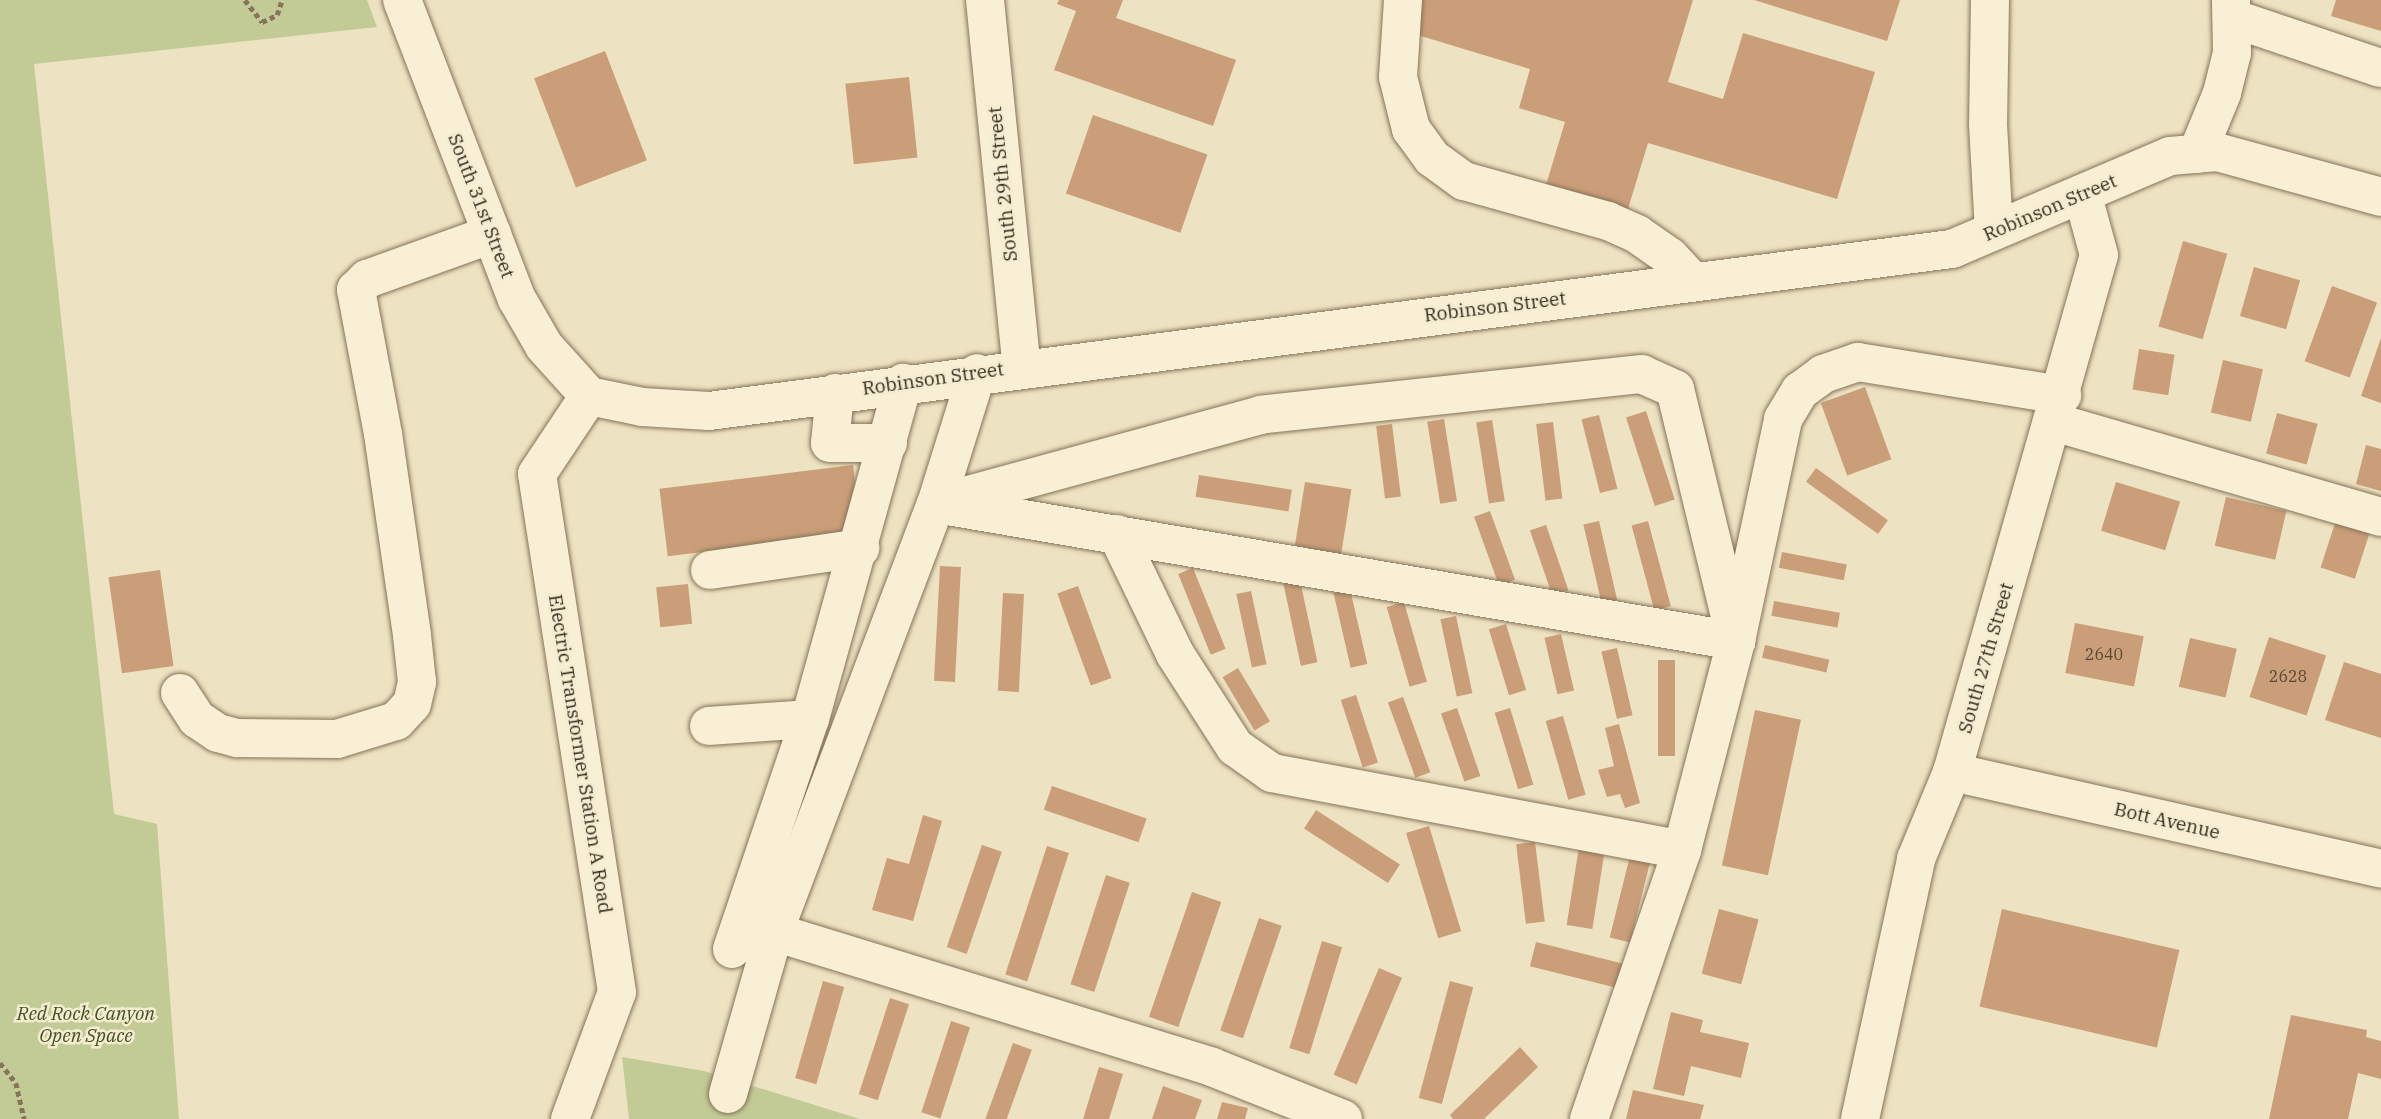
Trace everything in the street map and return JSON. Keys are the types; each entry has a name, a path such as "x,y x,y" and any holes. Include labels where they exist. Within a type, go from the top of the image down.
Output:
{"street":[{"name":"South 31st Street","path":"402,0 517,299 544,346 589,396"},
{"name":"South 29th Street","path":"985,0 1022,368"},
{"path":"1403,0 1398,77 1410,129 1432,158 1464,181 1608,221 1637,234 1670,257 1693,282"},
{"path":"1990,0 1987,124 1994,232"},
{"path":"2197,154 2222,93 2232,53 2232,9 2381,68"},
{"name":"Robinson Street","path":"589,396 642,407 709,411 977,373 1952,249 2083,196 2171,156 2217,152 2381,197"},
{"name":"South 27th Street","path":"1860,1119 1916,859 1952,772 2058,408 2099,255 2083,196"},
{"path":"180,693 197,719 218,733 237,738 337,739 397,721 412,704 417,682 412,635 383,434 356,290 367,279 492,234"},
{"path":"1589,1119 1682,850 1737,641 1783,419 1800,391 1823,374 1858,362 2058,408 2381,517"},
{"path":"728,1094 774,932 936,504 977,373"},
{"path":"936,504 1261,415 1642,374 1675,389 1737,641"},
{"path":"732,949 810,719 860,548 903,383"},
{"path":"835,393 830,443 888,443"},
{"name":"Electric Transformer Station A Road","path":"570,1119 617,992 537,474 589,396"},
{"path":"936,504 1737,641"},
{"path":"1117,534 1175,654 1236,747 1272,773 1682,850"},
{"path":"710,570 860,548"},
{"path":"709,726 810,719"},
{"name":"Bott Avenue","path":"1952,772 2381,869"},
{"path":"774,932 1212,1067 1343,1119"}],"path":[{"path":"244,0 262,22 277,15 282,0"},
{"path":"0,1063 16,1083 24,1119"}],"green space":[{"name":"Red Rock Canyon Open Space","path":"0,0 367,0 377,27 34,64 114,814 157,824 179,1119 0,1119"},
{"path":"622,1057 704,1071 860,1119 629,1119"}],"building":[{"path":"1059,0 1123,0 1116,18 1236,60 1213,126 1054,70 1076,11 1057,4"},
{"path":"1421,0 1693,0 1668,82 1723,99 1743,33 1875,72 1837,199 1648,143 1628,209 1546,185 1565,122 1519,108 1530,69 1411,33"},
{"path":"1754,0 1900,0 1887,41"},
{"path":"2336,0 2381,0 2381,31 2331,16"},
{"path":"605,51 647,160 576,187 534,78"},
{"path":"909,77 917,158 854,164 845,84"},
{"path":"1093,115 1207,154 1180,233 1066,193"},
{"path":"2183,241 2227,254 2203,339 2158,327"},
{"path":"2254,267 2300,280 2286,329 2240,316"},
{"path":"2332,286 2377,302 2350,378 2305,361"},
{"path":"2381,338 2381,403 2361,396"},
{"path":"2139,349 2175,355 2168,395 2133,389"},
{"path":"2223,360 2263,369 2251,422 2211,413"},
{"path":"1865,387 1891,459 1847,475 1821,403"},
{"path":"1646,411 1675,499 1655,506 1626,417"},
{"path":"2277,413 2318,424 2307,464 2266,454"},
{"path":"1599,415 1617,489 1600,493 1582,419"},
{"path":"1444,419 1457,501 1440,504 1427,422"},
{"path":"1492,420 1505,501 1489,503 1476,423"},
{"path":"1553,422 1562,498 1546,500 1536,424"},
{"path":"1392,424 1401,496 1385,498 1376,426"},
{"path":"2366,445 2381,449 2381,491 2356,484"},
{"path":"853,465 861,532 668,556 659,489"},
{"path":"1816,468 1888,520 1878,534 1806,482"},
{"path":"1199,475 1292,490 1288,511 1196,497"},
{"path":"1305,482 1351,489 1341,554 1295,546"},
{"path":"2116,482 2180,502 2165,550 2101,531"},
{"path":"2226,497 2286,511 2275,560 2215,546"},
{"path":"1490,511 1515,580 1499,585 1474,517"},
{"path":"2336,520 2370,531 2355,579 2321,568"},
{"path":"1599,521 1617,600 1602,604 1583,525"},
{"path":"1648,521 1671,606 1654,610 1632,525"},
{"path":"1546,525 1568,590 1552,596 1530,531"},
{"path":"1782,552 1847,565 1844,580 1779,568"},
{"path":"940,566 961,567 955,682 934,681"},
{"path":"1193,568 1226,649 1211,655 1178,574"},
{"path":"160,570 173,666 122,673 109,577"},
{"path":"1300,580 1317,662 1301,666 1283,584"},
{"path":"688,584 692,624 660,627 656,587"},
{"path":"1078,586 1112,678 1091,686 1057,594"},
{"path":"1350,589 1367,664 1351,668 1333,593"},
{"path":"1251,591 1267,664 1252,667 1236,594"},
{"path":"1003,593 1024,594 1019,692 998,691"},
{"path":"1774,601 1840,613 1837,627 1771,616"},
{"path":"1404,602 1427,682 1410,687 1387,607"},
{"path":"1456,616 1472,693 1457,697 1440,619"},
{"path":"2075,623 2144,636 2134,686 2065,673"},
{"path":"1506,624 1526,690 1509,695 1489,629"},
{"path":"1561,634 1574,691 1557,694 1544,638"},
{"path":"2269,637 2326,656 2307,715 2250,697"},
{"path":"2190,638 2237,649 2226,698 2179,687"},
{"path":"1765,645 1829,660 1826,673 1762,658"},
{"path":"1617,648 1633,715 1617,719 1601,652"},
{"path":"1658,660 1675,660 1675,756 1658,756"},
{"path":"2344,662 2381,674 2381,738 2325,720"},
{"path":"1238,668 1270,721 1255,730 1223,677"},
{"path":"1356,695 1378,763 1363,767 1341,700"},
{"path":"1403,697 1430,772 1415,778 1388,702"},
{"path":"1457,708 1480,776 1464,782 1441,714"},
{"path":"1510,708 1533,785 1518,789 1495,713"},
{"path":"1755,710 1801,720 1768,875 1722,866"},
{"path":"1563,716 1586,795 1568,800 1546,721"},
{"path":"1619,724 1640,803 1625,808 1620,794 1607,797 1598,770 1614,766 1605,728"},
{"path":"1052,786 1147,819 1138,842 1044,810"},
{"path":"1316,810 1400,864 1388,883 1304,828"},
{"path":"923,815 942,821 913,921 872,910 887,858 909,864"},
{"path":"1429,826 1461,931 1438,938 1406,833"},
{"path":"1535,842 1545,921 1526,924 1516,844"},
{"path":"982,845 1002,852 967,954 947,947"},
{"path":"1047,846 1069,853 1027,982 1005,974"},
{"path":"1579,847 1605,851 1592,929 1567,925"},
{"path":"1630,856 1650,861 1630,943 1610,938"},
{"path":"1106,875 1130,883 1094,992 1070,984"},
{"path":"1192,892 1221,902 1178,1027 1149,1017"},
{"path":"1719,909 1759,920 1741,984 1702,974"},
{"path":"2002,909 2179,950 2157,1047 1980,1006"},
{"path":"1259,918 1282,926 1243,1038 1220,1031"},
{"path":"1322,941 1342,947 1309,1054 1289,1048"},
{"path":"1536,942 1623,964 1617,988 1530,966"},
{"path":"1379,968 1402,978 1357,1085 1334,1075"},
{"path":"823,981 844,987 816,1084 795,1078"},
{"path":"1450,981 1473,987 1442,1104 1419,1098"},
{"path":"890,998 909,1004 878,1100 859,1094"},
{"path":"1671,1012 1703,1020 1700,1032 1749,1043 1741,1078 1691,1066 1684,1096 1653,1089"},
{"path":"2291,1015 2367,1030 2366,1037 2381,1041 2381,1079 2358,1073 2348,1119 2269,1119"},
{"path":"951,1021 970,1027 940,1118 921,1112"},
{"path":"1013,1043 1032,1050 1007,1119 985,1119"},
{"path":"1520,1047 1538,1067 1484,1119 1453,1119 1450,1115"},
{"path":"1099,1067 1123,1074 1109,1119 1083,1119"},
{"path":"1163,1086 1202,1100 1195,1119 1152,1119"},
{"path":"1633,1090 1704,1105 1700,1119 1626,1119"},
{"path":"1222,1102 1248,1108 1245,1119 1217,1119"}]}
